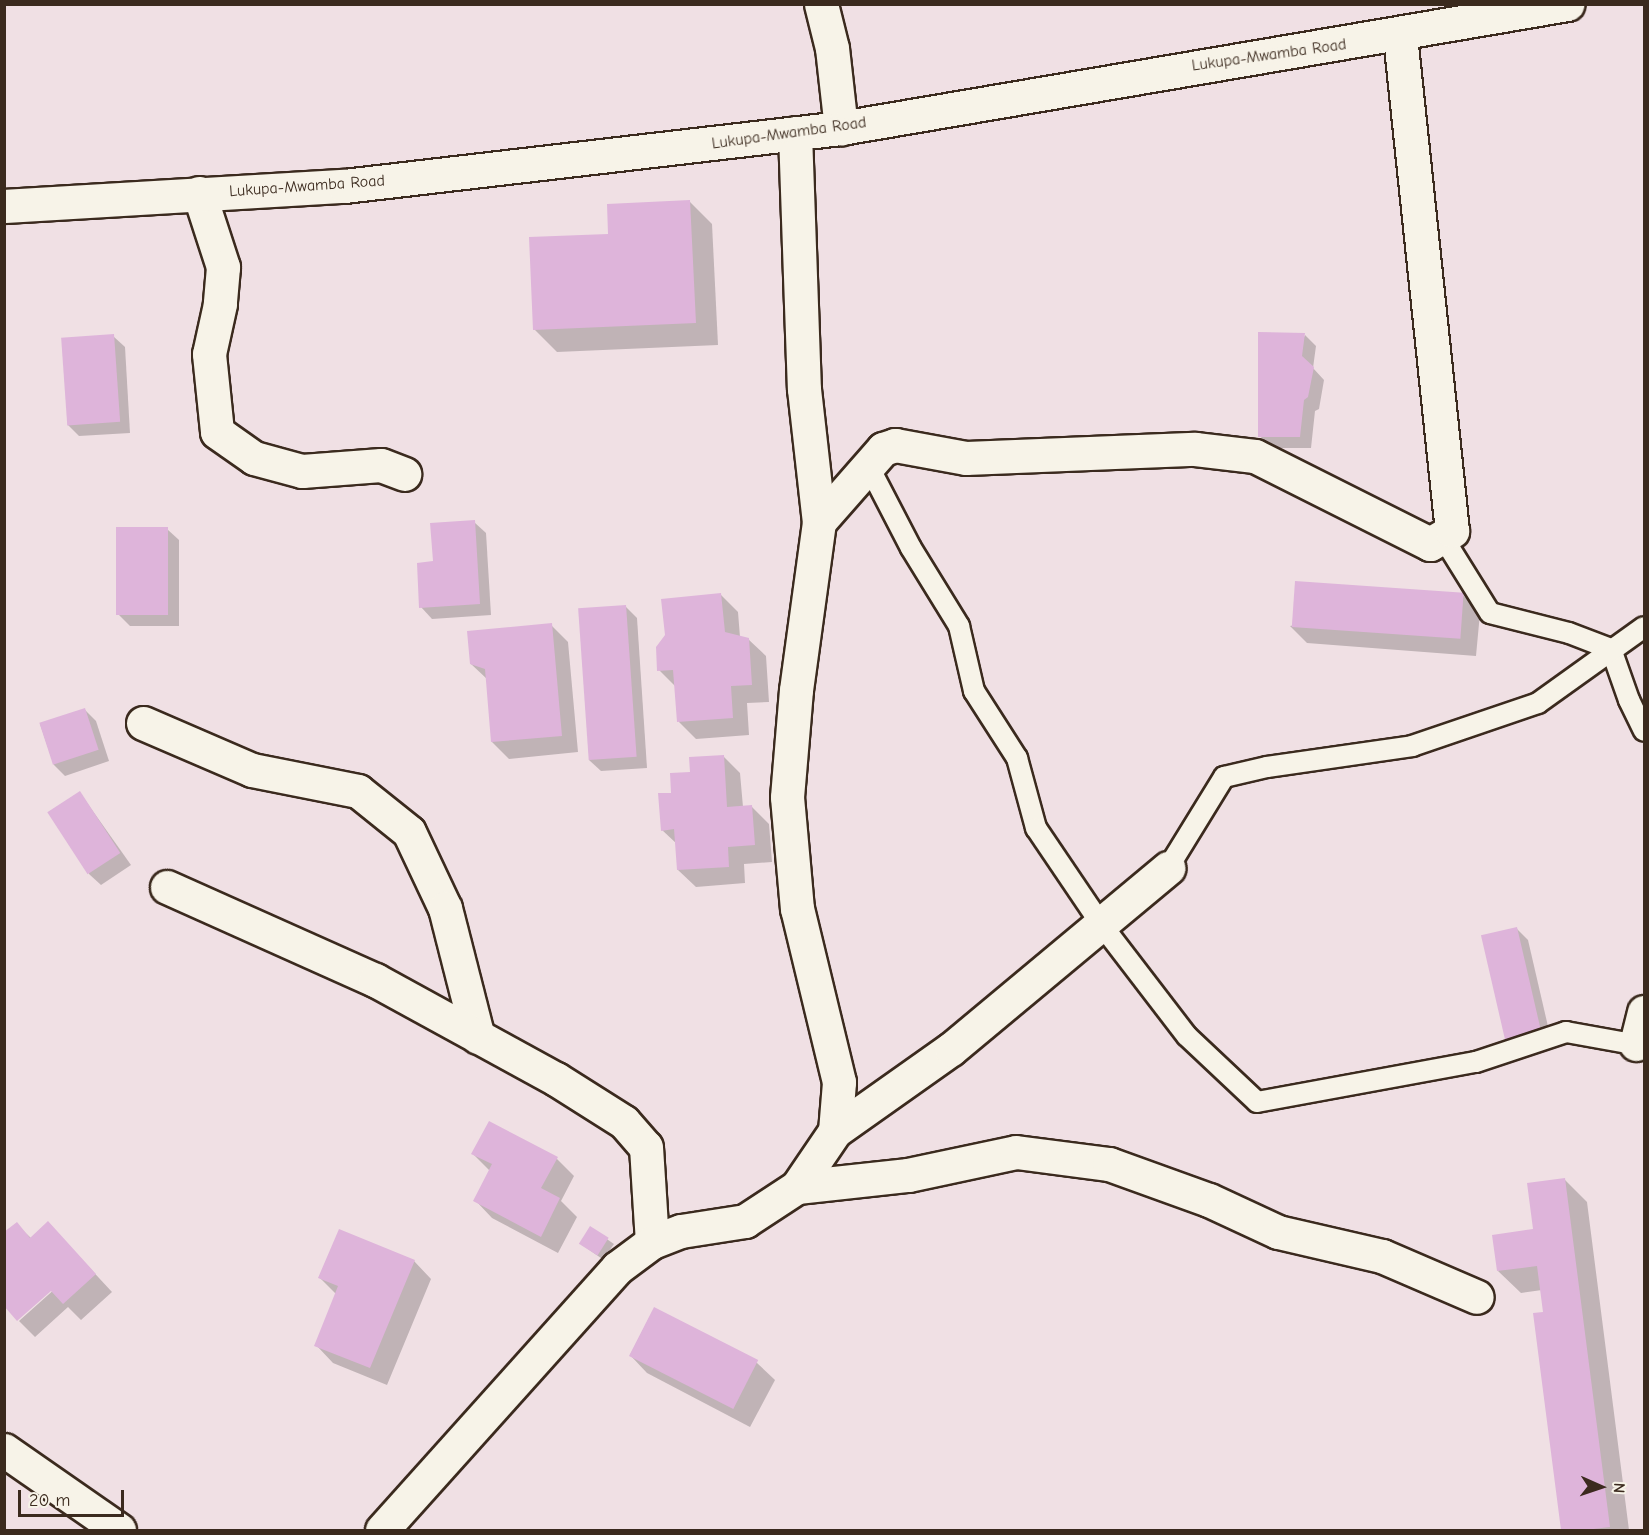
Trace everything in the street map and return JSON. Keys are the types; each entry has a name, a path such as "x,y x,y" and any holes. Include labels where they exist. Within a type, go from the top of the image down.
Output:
{"street":[{"path":"822,4 832,48 841,128"},
{"name":"Lukupa-Mwamba Road","path":"4,206 344,186 841,128 1198,65 1400,36 1439,15 1568,4"},
{"path":"819,522 883,449 895,445 966,458 1195,449 1255,456 1430,544 1449,538 1400,36"},
{"path":"795,133 804,389 819,522 796,690 787,797 797,909 839,1082 835,1131"},
{"path":"199,193 223,267 220,304 209,354 217,432 254,458 302,471 381,465 404,474"},
{"path":"143,723 252,770 358,791 409,832 445,908 478,1037"},
{"path":"382,1530 617,1268 652,1242 681,1231 745,1221 797,1187 835,1131 951,1048 1168,868"},
{"path":"166,887 375,980 556,1079 632,1130 646,1148 652,1242"},
{"path":"1640,1045 1644,1012"},
{"path":"797,1187 908,1175 1016,1152 1109,1164 1209,1200 1278,1232 1382,1256 1477,1297"},
{"path":"4,1450 119,1530"}],"lane":[{"path":"868,465 911,548 959,626 974,691 1017,758 1036,828 1101,924 1187,1036 1257,1102 1476,1062 1566,1032 1640,1045"},
{"path":"1449,538 1490,613 1569,633 1611,649 1629,700 1644,731"},
{"path":"1168,868 1224,777 1267,767 1412,746 1538,703 1644,627"}],"building":[{"path":"690,200 696,323 533,330 529,237 608,234 607,204"},
{"path":"1258,332 1305,333 1302,356 1314,367 1308,397 1304,400 1300,437 1258,437"},
{"path":"114,334 120,422 67,425 61,338"},
{"path":"475,520 480,604 419,608 417,563 433,561 430,523"},
{"path":"116,527 168,527 168,615 116,615"},
{"path":"1295,581 1464,593 1460,639 1292,627"},
{"path":"721,593 725,632 749,638 752,685 731,686 733,718 677,722 673,670 657,671 656,647 665,635 661,599"},
{"path":"626,605 637,757 589,760 578,608"},
{"path":"552,623 562,736 491,742 485,669 470,664 467,631"},
{"path":"85,708 99,750 53,765 39,723"},
{"path":"724,755 727,807 752,805 755,845 728,847 729,867 677,870 674,829 661,831 658,793 671,793 670,773 690,772 689,757"},
{"path":"80,791 120,853 88,874 47,812"},
{"path":"1517,927 1542,1037 1506,1045 1481,935"},
{"path":"489,1121 558,1157 541,1188 560,1198 541,1237 473,1201 492,1164 471,1154"},
{"path":"1565,1178 1610,1527 1585,1530 1561,1530 1533,1313 1543,1312 1537,1266 1497,1271 1492,1235 1533,1229 1527,1183"},
{"path":"48,1221 96,1274 63,1304 51,1291 17,1321 4,1306 4,1232 17,1222 30,1238"},
{"path":"590,1226 609,1238 598,1255 579,1244"},
{"path":"339,1229 415,1260 370,1368 314,1346 338,1286 318,1278"},
{"path":"654,1307 758,1360 733,1409 629,1356"}]}
